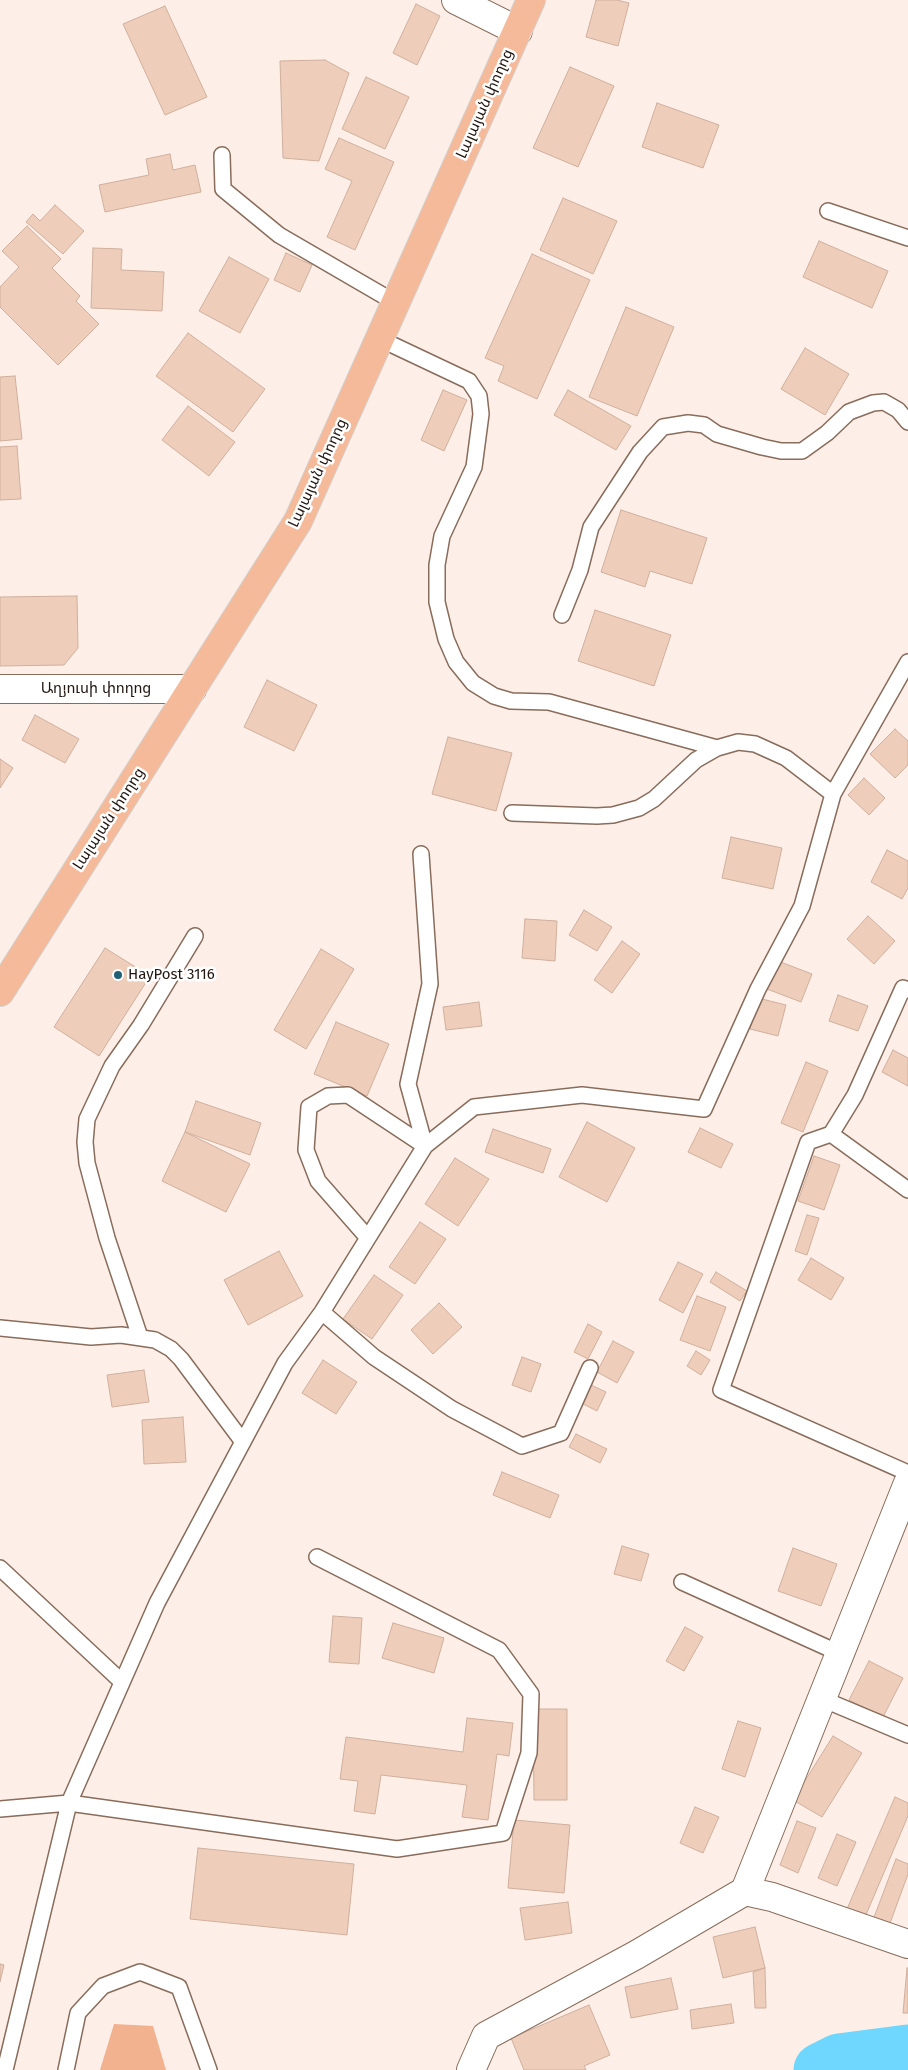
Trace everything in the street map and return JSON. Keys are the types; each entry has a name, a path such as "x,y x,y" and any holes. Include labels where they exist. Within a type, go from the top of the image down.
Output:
{"highway":[{"name":"Լալայան փողոց","path":"0,992 298,521 378,338 396,303 531,0"}],"street":[{"path":"456,0 518,31"},
{"name":"Աղյուսի փողոց","path":"0,689 192,689"},
{"path":"471,2070 486,2036 636,1955 745,1890 820,1698 908,1483"},
{"path":"745,1890 772,1897 908,1944"}],"lane":[{"path":"222,155 223,188 279,235 396,303"},
{"path":"828,211 908,238"},
{"path":"378,338 469,381 479,396 481,414 474,467 442,536 437,565 437,602 446,639 456,662 473,683 494,696 510,701 549,702 717,748"},
{"path":"562,614 580,570 591,527 640,452 663,427 688,422 704,425 718,434 762,447 781,451 802,451 827,433 849,412 874,403 884,402 898,410 908,422"},
{"path":"5,2070 69,1803 156,1603 285,1363 322,1312 425,1146 474,1107 582,1095 704,1109 758,989 802,906 833,794 908,662"},
{"path":"512,814 597,816 613,815 639,808 654,799 696,760 717,748 738,742 755,744 786,758 833,794"},
{"path":"421,854 430,984 408,1084 425,1146"},
{"path":"140,1337 107,1238 86,1163 87,1119 112,1066 141,1025 195,936"},
{"path":"908,990 904,988 855,1095 831,1134 808,1142 721,1390 908,1473"},
{"path":"368,1238 318,1181 306,1150 309,1107 328,1096 348,1095 425,1146"},
{"path":"831,1134 908,1190"},
{"path":"322,1312 374,1357 390,1368 452,1409 522,1446 561,1433 590,1368"},
{"path":"0,1328 91,1337 121,1335 155,1340 171,1349 243,1442"},
{"path":"0,1809 69,1803 397,1850 503,1833 529,1753 531,1694 499,1650 317,1557"},
{"path":"0,1568 122,1682"},
{"path":"682,1582 839,1653"},
{"path":"820,1698 908,1735"},
{"path":"66,2070 78,2013 103,1986 140,1972 179,1987 209,2070"}],"shaded area":[{"path":"114,2024 153,2026 166,2070 100,2070"}],"building":[{"path":"596,0 617,0 629,3 618,46 586,37"},
{"path":"416,4 440,16 417,65 393,53"},
{"path":"165,6 207,97 165,115 123,24"},
{"path":"325,60 349,73 319,161 283,158 280,61"},
{"path":"570,67 614,86 578,167 533,148"},
{"path":"366,77 409,97 385,149 342,129"},
{"path":"657,103 719,125 703,168 642,147"},
{"path":"339,138 394,162 355,250 327,237 352,181 325,169"},
{"path":"170,154 173,170 195,165 201,192 105,212 99,185 149,175 146,159"},
{"path":"563,198 617,221 593,274 540,250"},
{"path":"55,205 84,231 63,254 26,222 33,214 40,221"},
{"path":"27,226 61,259 52,268 80,296 76,301 99,324 58,365 0,307 0,287 19,267 2,251"},
{"path":"819,241 888,271 872,308 803,277"},
{"path":"93,248 122,249 121,270 164,272 162,311 91,308"},
{"path":"286,253 312,265 300,292 274,280"},
{"path":"532,254 590,280 537,399 498,381 504,366 485,358"},
{"path":"229,257 269,279 240,333 199,311"},
{"path":"626,307 674,327 637,416 589,397"},
{"path":"188,333 265,389 233,432 156,376"},
{"path":"805,348 849,374 825,415 781,389"},
{"path":"15,376 22,439 0,441 0,377"},
{"path":"443,390 467,400 444,451 421,440"},
{"path":"568,390 631,426 616,450 554,415"},
{"path":"188,406 235,442 209,476 162,440"},
{"path":"17,446 21,499 0,500 0,447"},
{"path":"621,510 707,538 692,584 650,571 645,587 601,572"},
{"path":"77,596 78,648 64,665 0,666 0,597"},
{"path":"595,610 671,635 654,686 578,661"},
{"path":"267,680 317,705 294,751 244,727"},
{"path":"35,715 79,739 65,763 22,740"},
{"path":"895,729 908,741 908,765 895,778 870,754"},
{"path":"448,737 512,753 496,811 432,794"},
{"path":"0,759 13,768 0,788"},
{"path":"864,778 885,798 869,815 848,795"},
{"path":"731,837 782,848 773,889 722,878"},
{"path":"887,850 908,861 908,888 902,899 871,882"},
{"path":"584,910 612,927 597,951 569,935"},
{"path":"868,916 895,941 874,964 847,939"},
{"path":"525,919 557,921 555,961 522,958"},
{"path":"622,941 640,954 612,993 594,980"},
{"path":"105,948 150,976 99,1056 54,1027"},
{"path":"321,949 354,969 306,1049 274,1030"},
{"path":"778,961 812,974 801,1002 767,989"},
{"path":"838,995 868,1006 858,1031 829,1021"},
{"path":"758,998 786,1005 778,1036 750,1029"},
{"path":"479,1002 482,1026 446,1030 443,1007"},
{"path":"336,1022 389,1044 367,1096 314,1074"},
{"path":"893,1050 908,1058 908,1086 882,1072"},
{"path":"806,1062 828,1071 803,1132 781,1123"},
{"path":"196,1101 261,1123 250,1155 185,1132"},
{"path":"587,1122 635,1148 607,1202 559,1177"},
{"path":"700,1128 733,1144 721,1168 688,1152"},
{"path":"493,1129 551,1149 543,1173 485,1152"},
{"path":"185,1132 250,1164 226,1212 162,1181"},
{"path":"814,1156 840,1165 824,1210 798,1201"},
{"path":"455,1158 489,1179 458,1226 425,1204"},
{"path":"807,1215 819,1218 807,1255 795,1251"},
{"path":"420,1222 446,1239 415,1284 389,1267"},
{"path":"279,1251 303,1296 248,1325 224,1280"},
{"path":"811,1258 844,1278 831,1300 798,1280"},
{"path":"678,1262 703,1274 683,1313 659,1300"},
{"path":"716,1272 747,1291 740,1301 710,1282"},
{"path":"374,1275 403,1295 372,1339 343,1319"},
{"path":"697,1296 726,1307 710,1351 680,1340"},
{"path":"439,1303 462,1327 433,1354 411,1330"},
{"path":"588,1324 602,1332 588,1359 574,1352"},
{"path":"613,1341 634,1352 617,1383 597,1372"},
{"path":"696,1351 710,1360 701,1375 687,1366"},
{"path":"522,1357 541,1364 531,1392 512,1385"},
{"path":"323,1360 357,1382 336,1414 302,1393"},
{"path":"144,1370 149,1402 112,1407 107,1375"},
{"path":"591,1385 606,1392 597,1411 583,1404"},
{"path":"183,1417 186,1462 144,1464 142,1420"},
{"path":"576,1434 607,1449 600,1463 569,1447"},
{"path":"502,1472 559,1495 550,1518 493,1495"},
{"path":"622,1546 649,1554 641,1581 614,1574"},
{"path":"793,1548 837,1564 821,1606 778,1591"},
{"path":"333,1616 362,1618 359,1664 329,1662"},
{"path":"393,1623 444,1638 434,1673 382,1658"},
{"path":"685,1627 703,1637 684,1671 666,1661"},
{"path":"869,1661 903,1678 883,1717 849,1700"},
{"path":"533,1709 567,1709 567,1800 534,1800"},
{"path":"467,1718 513,1723 509,1756 497,1754 488,1820 462,1817 467,1785 381,1775 375,1814 354,1811 358,1781 340,1779 346,1737 463,1752"},
{"path":"738,1721 761,1728 745,1777 722,1769"},
{"path":"833,1736 862,1753 822,1817 793,1800"},
{"path":"895,1797 908,1803 908,1816 865,1917 847,1909"},
{"path":"695,1807 719,1817 703,1853 680,1843"},
{"path":"514,1820 570,1825 564,1893 508,1888"},
{"path":"797,1821 816,1828 798,1873 780,1865"},
{"path":"837,1834 856,1842 837,1886 818,1878"},
{"path":"198,1848 354,1864 347,1935 190,1919"},
{"path":"896,1859 908,1864 908,1874 889,1926 873,1920"},
{"path":"568,1902 572,1933 525,1940 520,1908"},
{"path":"755,1927 765,1968 723,1978 713,1937"},
{"path":"0,1964 4,1965 0,1982"},
{"path":"765,1968 766,2008 755,2008 753,1972"},
{"path":"907,1968 908,2013 903,2013"},
{"path":"671,1978 678,2009 631,2018 625,1987"},
{"path":"731,2004 734,2023 692,2029 690,2010"},
{"path":"589,2005 610,2055 584,2066 586,2070 524,2070 511,2038"}],"waterway":[{"path":"821,2070 839,2061 908,2052"}],"place":[{"name":"HayPost 3116","path":"118,975"}]}
